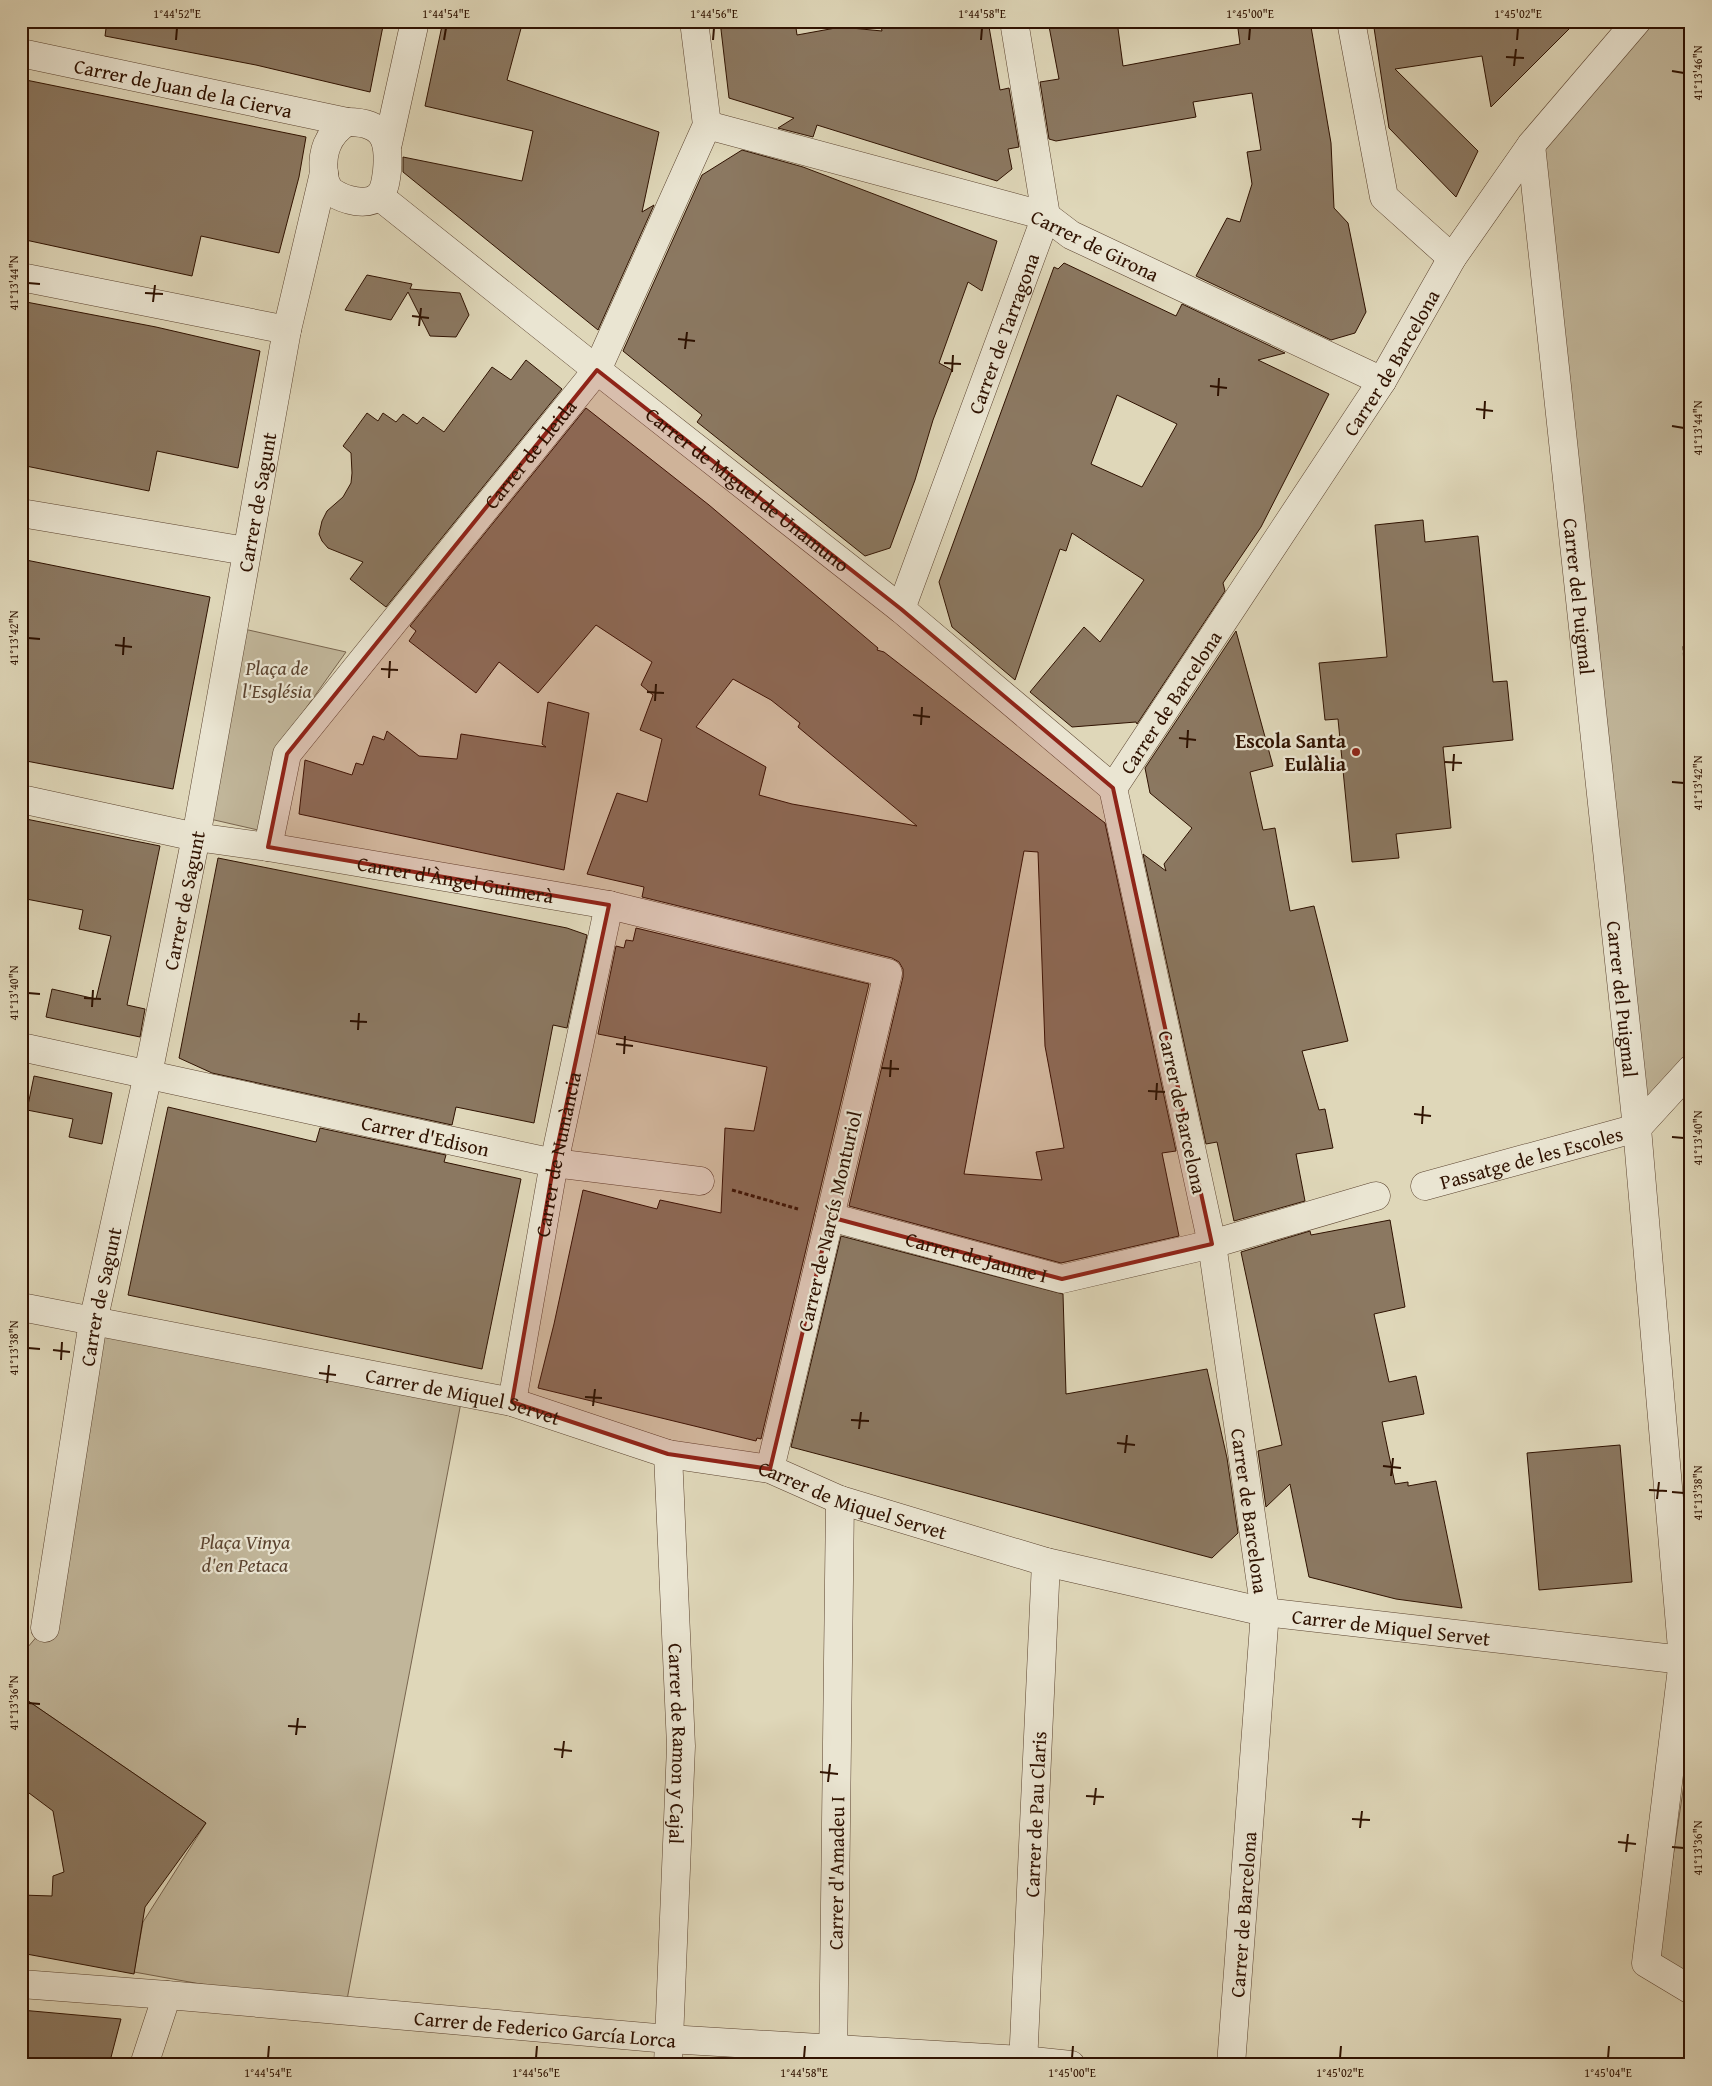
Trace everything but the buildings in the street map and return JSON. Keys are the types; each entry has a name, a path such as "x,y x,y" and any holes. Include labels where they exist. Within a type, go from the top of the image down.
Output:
{"street":[{"path":"388,143 380,132 363,123 347,122 338,128 327,144 324,173 328,189 350,200 368,202 379,196 386,181 388,143 415,21"},
{"path":"694,21 707,125"},
{"name":"Carrer de Tarragona","path":"901,609 1046,216 1014,21"},
{"path":"1351,21 1384,197 1452,258"},
{"path":"1531,145 1637,21"},
{"name":"Carrer de Juan de la Cierva","path":"21,53 347,122"},
{"name":"Carrer de Girona","path":"707,125 1046,216 1071,235 1382,381"},
{"name":"Carrer de Lleida","path":"268,847 287,754 597,370 707,125"},
{"name":"Carrer de Barcelona","path":"1231,2065 1264,1612 1212,1244 1113,788 1382,381 1452,258 1531,145"},
{"name":"Carrer del Puigmal","path":"1531,145 1637,1128 1687,1660 1646,1962 1691,1990"},
{"name":"Carrer de Sagunt","path":"45,1628 93,1322 148,1074 196,837 287,330 324,173"},
{"name":"Carrer de Miguel de Unamuno","path":"379,196 901,609 1113,788"},
{"path":"21,277 287,330"},
{"path":"21,513 246,551"},
{"name":"Carrer d'Àngel Guimerà","path":"21,799 196,837 268,847 609,906 888,973"},
{"name":"Carrer de Numància","path":"512,1402 554,1163 609,906"},
{"name":"Carrer de Narcís Monturiol","path":"770,1468 888,973"},
{"name":"Carrer d'Edison","path":"21,1047 554,1163 700,1181"},
{"path":"1637,1128 1691,1069"},
{"name":"Passatge de les Escoles","path":"1425,1186 1637,1128"},
{"path":"1212,1244 1376,1196"},
{"name":"Carrer de Jaume I","path":"830,1218 1062,1279 1212,1244"},
{"name":"Carrer de Miquel Servet","path":"21,1307 512,1402 668,1454 770,1468 840,1500 1046,1562 1264,1612 1687,1660"},
{"name":"Carrer de Ramon y Cajal","path":"668,1454 680,1746 668,2052"},
{"name":"Carrer d'Amadeu I","path":"833,2057 840,1500"},
{"name":"Carrer de Pau Claris","path":"1023,2062 1046,1562"},
{"name":"Carrer de Federico García Lorca","path":"21,1984 167,1995 668,2052 1071,2065"},
{"path":"144,2065 167,1995"}],"path":[{"path":"1691,628 1684,645 1691,801"},
{"path":"700,1181 830,1218"}],"highlighted area":[{"path":"597,370 901,609 1113,788 1212,1244 1062,1279 830,1217 770,1469 668,1454 512,1402 554,1163 609,905 268,847 287,754"}],"green space":[{"path":"1637,21 1691,21 1691,1069 1637,1128 1531,145"},
{"name":"Plaça de l'Església","path":"244,629 346,652 279,746 258,830 210,819"},
{"name":"Plaça Vinya d'en Petaca","path":"100,1324 463,1392 345,2010 134,1972 143,1922 206,1823 21,1696 21,1655 45,1627"},
{"path":"1691,1738 1691,1974 1661,1957 1660,1943"}],"place":[{"name":"Escola Santa Eulàlia","path":"1356,752"}]}
